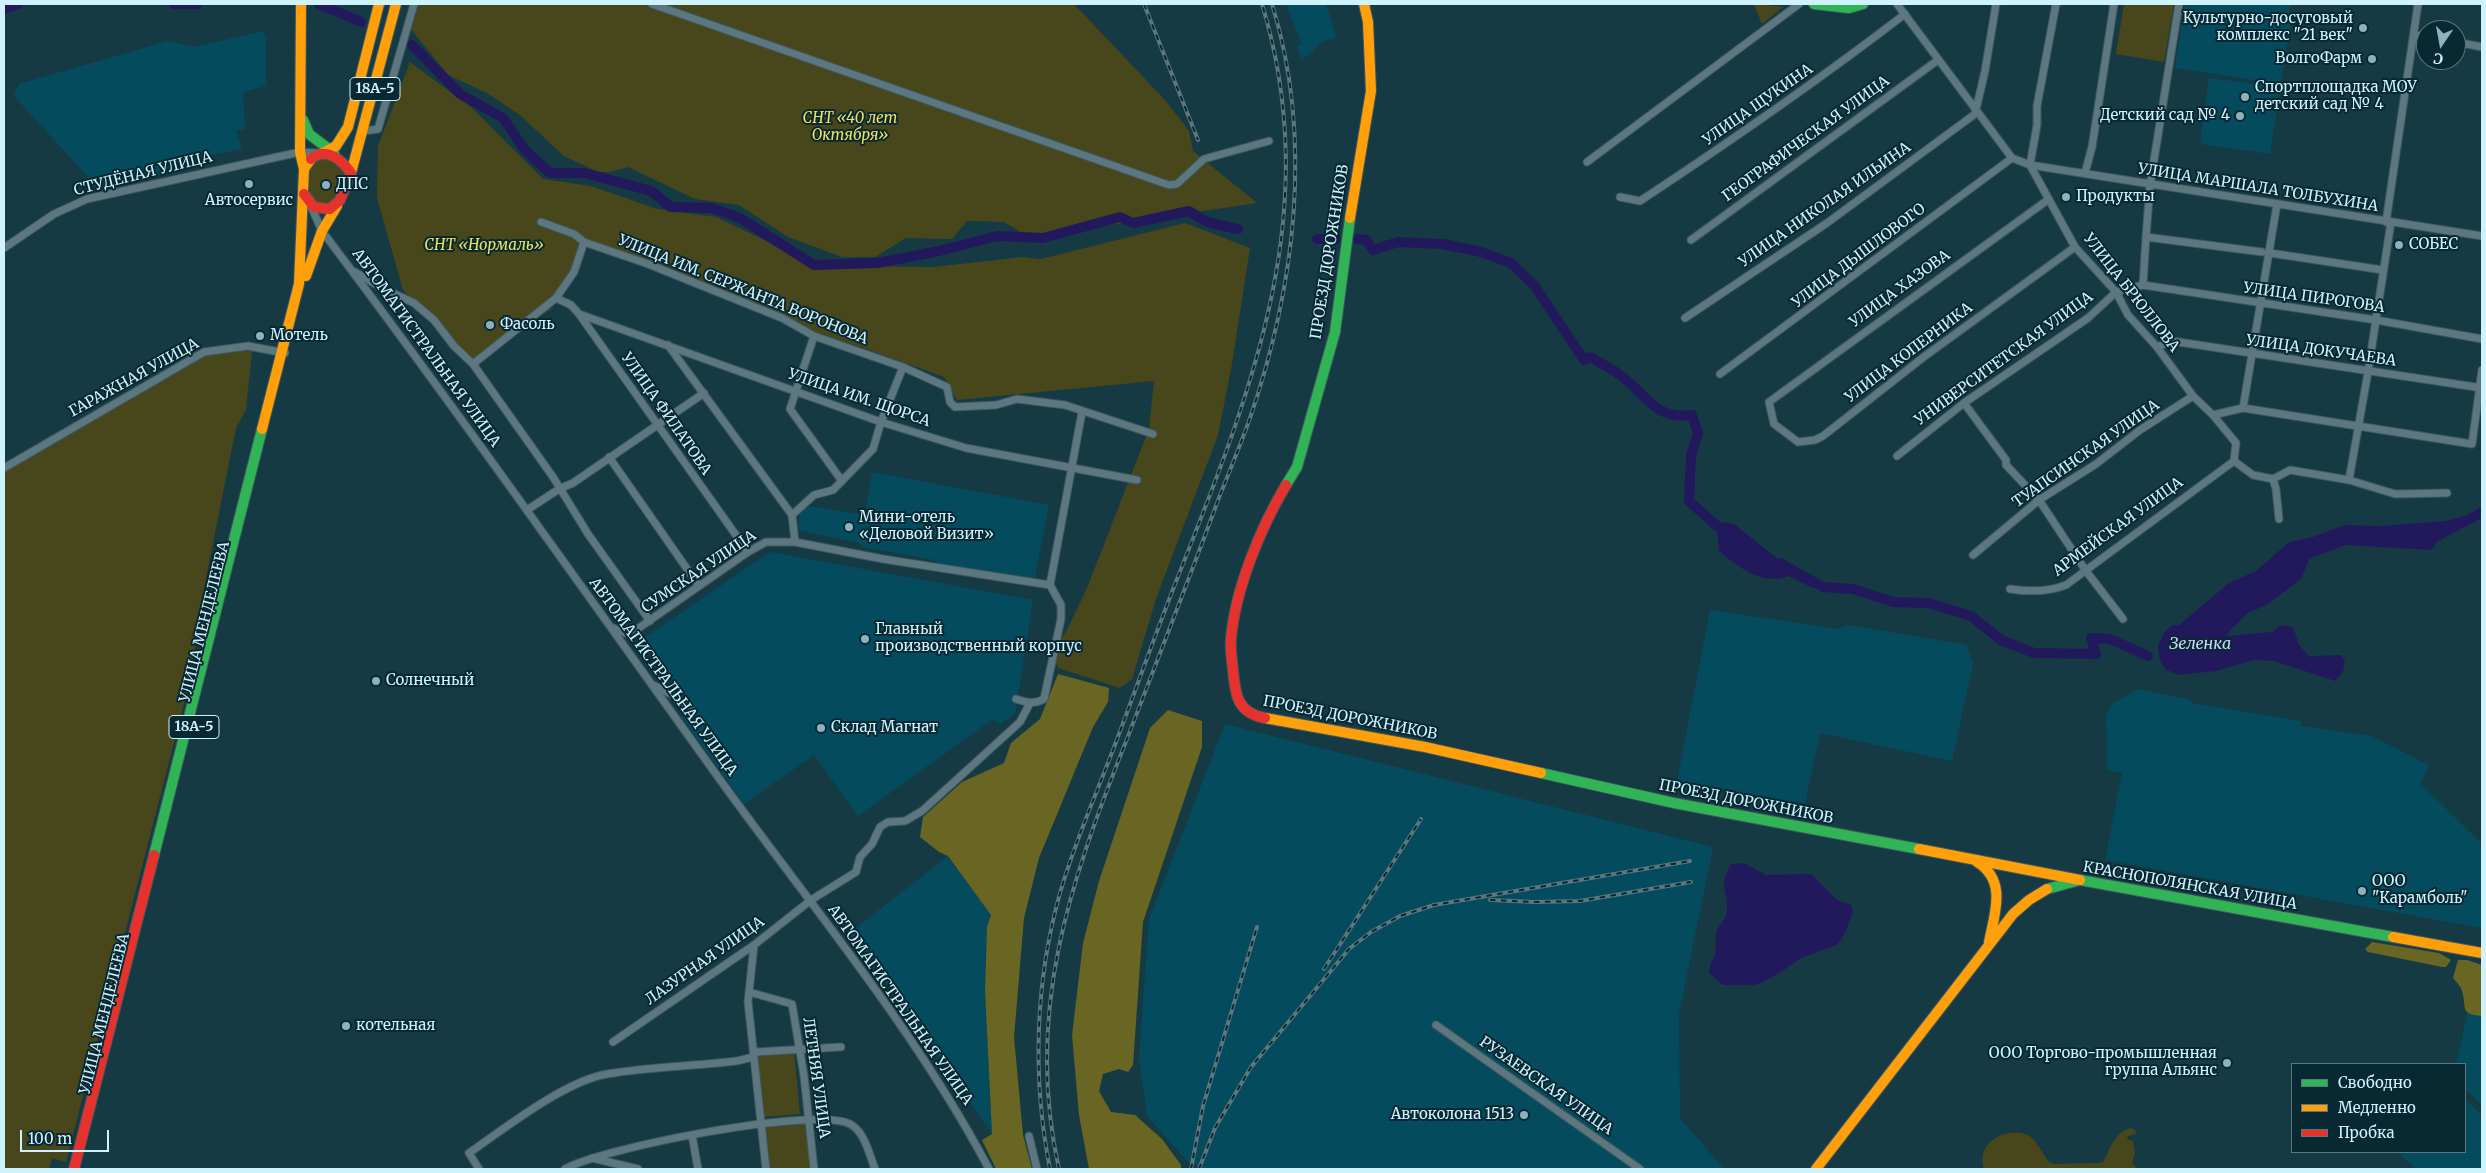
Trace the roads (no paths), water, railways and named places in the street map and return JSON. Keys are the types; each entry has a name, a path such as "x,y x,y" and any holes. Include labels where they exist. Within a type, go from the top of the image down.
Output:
{"main road":[{"path":"301,4 300,152 304,169"},
{"name":"18А-5","path":"304,194 304,169 310,160 343,138 348,127 379,4"},
{"name":"18А-5","path":"322,230 345,191 352,174 396,4"},
{"name":"ПРОЕЗД ДОРОЖНИКОВ","path":"1364,4 1368,31 1371,91 1352,203 1335,332 1297,467 1268,515 1236,608 1231,648 1232,680 1239,703 1249,714 1262,718 1425,747 1674,803 1810,830 2080,880"},
{"path":"1814,4 1849,8 1863,4"},
{"path":"301,114 308,134 325,151 338,157 352,174"},
{"path":"304,194 310,204 316,209 326,210 336,206"},
{"name":"УЛИЦА МЕНДЕЛЕЕВА","path":"81,1169 285,353 288,329 299,284 304,194"},
{"name":"УЛИЦА МЕНДЕЛЕЕВА","path":"74,1169 285,353 304,284 322,230"},
{"path":"1972,859 1987,868 1995,879 1996,899 1988,945"},
{"name":"КРАСНОПОЛЯНСКАЯ УЛИЦА","path":"1816,1169 2013,914 2030,897 2052,885 2080,880 2482,953"}],"street":[{"path":"364,131 378,129 414,4"},
{"path":"652,4 1169,185 1177,184 1204,160 1269,141"},
{"path":"1587,162 1799,4"},
{"path":"1898,4 2012,158 2030,165 2037,125 2037,106 2056,4"},
{"path":"1978,111 1996,4"},
{"path":"2085,173 2092,147 2114,4"},
{"path":"2142,285 2150,185 2179,4"},
{"path":"2348,480 2376,320 2418,4"},
{"name":"УЛИЦА ЩУКИНА","path":"1620,197 1640,201 1772,113 1905,14"},
{"path":"2466,44 2482,46"},
{"name":"ГЕОГРАФИЧЕСКАЯ УЛИЦА","path":"1691,240 1938,60"},
{"name":"УЛИЦА НИКОЛАЯ ИЛЬИНА","path":"1685,318 1827,223 1978,111"},
{"name":"СТУДЁНАЯ УЛИЦА","path":"4,248 54,214 87,199 300,152 325,151"},
{"name":"УЛИЦА ДЫШЛОВОГО","path":"1720,374 2012,158"},
{"name":"УЛИЦА МАРШАЛА ТОЛБУХИНА","path":"2030,165 2482,236"},
{"name":"УЛИЦА БРЮЛЛОВА","path":"2030,165 2075,247 2116,292 2128,314 2157,347 2193,396 2213,414 2236,444 2234,461"},
{"name":"УЛИЦА ХАЗОВА","path":"1769,402 2049,199"},
{"name":"АВТОМАГИСТРАЛЬНАЯ УЛИЦА","path":"310,204 322,230 527,510 775,855 811,900 937,1076 989,1169"},
{"path":"2243,408 2260,304 2266,253 2277,204"},
{"name":"УЛИЦА ИМ. СЕРЖАНТА ВОРОНОВА","path":"541,222 574,234 584,242 648,264 782,318 814,336 903,367 947,387 950,402 955,407 996,405 1017,399 1065,405 1153,434"},
{"path":"2146,237 2383,270"},
{"path":"473,364 556,298 574,272 584,242"},
{"name":"УЛИЦА КОПЕРНИКА","path":"1769,402 1774,424 1798,442 1815,440 2075,247"},
{"path":"351,270 380,287 414,302 434,320 454,346 473,364 553,477 559,489 650,621"},
{"name":"УНИВЕРСИТЕТСКАЯ УЛИЦА","path":"1897,456 1964,403 2088,318 2116,292 2142,285"},
{"name":"УЛИЦА ПИРОГОВА","path":"2142,285 2376,320 2482,339"},
{"name":"УЛИЦА ФИЛАТОВА","path":"556,298 570,305 579,314 748,552"},
{"name":"УЛИЦА ИМ. ЩОРСА","path":"579,314 668,344 881,422 966,448 1138,480"},
{"path":"814,336 790,410 842,480"},
{"name":"УЛИЦА ДОКУЧАЕВА","path":"2157,347 2172,341 2251,355 2481,388"},
{"path":"668,344 792,515 795,542"},
{"name":"ГАРАЖНАЯ УЛИЦА","path":"4,468 204,352 248,346 285,353"},
{"path":"792,515 814,495 833,490 873,449 881,422 903,367"},
{"path":"2213,414 2243,408 2472,444 2482,370"},
{"path":"527,510 559,489 573,483 704,393"},
{"name":"ТУАПСИНСКАЯ УЛИЦА","path":"1973,555 2039,500 2096,464 2140,430 2193,396"},
{"path":"1964,403 2006,460 2006,465 2039,500 2086,571 2124,619"},
{"path":"1050,585 1082,412"},
{"path":"609,457 699,586"},
{"path":"2234,461 2254,475 2272,479 2290,470 2348,480 2395,494 2448,493"},
{"name":"АРМЕЙСКАЯ УЛИЦА","path":"2010,589 2028,592 2056,589 2066,585 2234,461"},
{"path":"2272,479 2276,489 2278,519"},
{"name":"СУМСКАЯ УЛИЦА","path":"610,626 625,633 633,632 748,552 766,542 795,542 883,559 1050,585"},
{"name":"ЛАЗУРНАЯ УЛИЦА","path":"613,1042 754,945 811,900 856,872 860,857 872,844 880,827 888,822 905,821 922,811 1020,722 1030,703 1038,703 1044,699 1060,619 1061,605 1050,585"},
{"path":"651,684 674,696 692,711"},
{"path":"1016,699 1030,703"},
{"path":"754,945 749,992 753,1057 766,1169"},
{"name":"ЛЕТНЯЯ УЛИЦА","path":"749,992 792,1004 800,1050 814,1169"},
{"name":"РУЗАЕВСКАЯ УЛИЦА","path":"1436,1025 1640,1169"},
{"path":"480,1169 469,1153 528,1112 582,1081 607,1074 696,1066 753,1057 756,1052 841,1047"},
{"path":"565,1169 579,1161 623,1148 692,1135 807,1119 848,1123 860,1131 875,1169"},
{"path":"692,1135 698,1169"},
{"path":"1029,1136 1037,1169"},
{"path":"591,1158 638,1169"}],"water":[{"name":"Зеленка","path":"2480,508 2482,509 2482,518 2438,541 2431,550 2346,545 2309,559 2301,579 2268,604 2248,613 2230,630 2227,636 2272,632 2281,625 2293,627 2299,645 2309,656 2341,655 2345,660 2343,672 2335,681 2274,661 2254,660 2216,671 2178,675 2165,669 2159,657 2158,646 2164,633 2172,625 2179,625 2229,583 2256,571 2289,542 2313,537 2344,525 2383,526 2445,521 2465,516"},
{"path":"1723,522 1734,524 1793,571 1823,587 1813,588 1789,576 1770,579 1761,577 1743,569 1719,551 1717,526"},
{"path":"1731,864 1746,864 1766,875 1811,874 1837,900 1851,905 1853,912 1845,933 1837,945 1801,958 1761,983 1753,985 1723,985 1709,973 1709,970 1715,954 1717,930 1727,912 1724,887 1725,877"}],"waterway":[{"path":"4,9 18,4"},
{"path":"174,4 197,4"},
{"path":"319,4 361,22"},
{"path":"412,45 460,94 503,118 525,150 550,173 585,173 651,191 671,207 712,208 740,218 814,265 878,263 939,251 997,236 1043,238 1120,217 1133,223 1189,211 1207,222 1238,229"},
{"path":"1317,239 1336,239"},
{"path":"1358,239 1366,240 1373,250 1398,242 1443,244 1481,252 1511,263 1534,285 1584,360 1590,357 1613,370 1659,410 1668,414 1692,415 1698,433 1691,456 1689,501 1717,526 1729,533"},
{"path":"1780,563 1823,587 1853,589 1893,602 1928,603 1971,616 2001,640 2034,653 2096,654 2091,638 2110,639 2148,656"}],"railway":[{"path":"1144,4 1198,140"},
{"path":"1050,1169 1040,1100 1039,1030 1045,961 1060,893 1078,839 1207,504 1232,434 1255,365 1272,295 1283,225 1286,153 1279,80 1262,4"},
{"path":"1059,1169 1050,1112 1047,1056 1050,1002 1058,949 1071,897 1106,792 1249,421 1278,319 1288,266 1294,214 1293,108 1285,56 1272,4"},
{"path":"1324,969 1421,819"},
{"path":"1199,1169 1215,1128 1251,1067 1349,949 1371,932 1400,916 1434,905 1690,861"},
{"path":"1490,900 1580,901 1691,882"},
{"path":"1191,1169 1203,1106 1257,927"}],"place":[{"name":"Культурно-досуговый комплекс \"21 век\"","path":"2363,28"},
{"name":"ВолгоФарм","path":"2372,59"},
{"name":"Спортплощадка МОУ детский сад № 4","path":"2245,97"},
{"name":"Детский сад № 4","path":"2240,116"},
{"name":"Автосервис","path":"249,184"},
{"name":"ДПС","path":"326,185"},
{"name":"Продукты","path":"2066,197"},
{"name":"СОБЕС","path":"2399,245"},
{"name":"Фасоль","path":"490,325"},
{"name":"Мотель","path":"260,336"},
{"name":"Мини-отель «Деловой Визит»","path":"849,527"},
{"name":"Главный производственный корпус","path":"865,639"},
{"name":"Солнечный","path":"376,681"},
{"name":"Склад Магнат","path":"821,728"},
{"name":"ООО \"Карамболь\"","path":"2362,891"},
{"name":"котельная","path":"346,1026"},
{"name":"ООО Торгово-промышленная группа Альянс","path":"2227,1063"},
{"name":"Автоколона 1513","path":"1524,1115"}],"park label":[{"name":"СНТ «40 лет Октября»","path":"850,128"},
{"name":"СНТ «Нормаль»","path":"484,246"}]}
